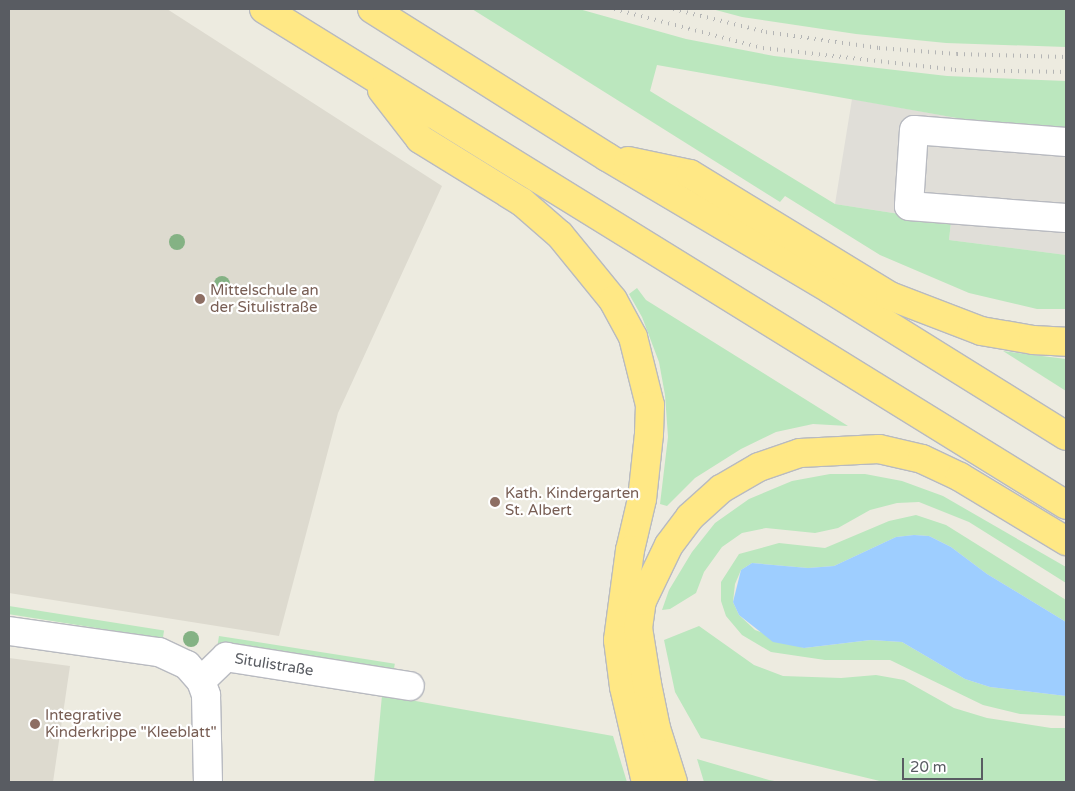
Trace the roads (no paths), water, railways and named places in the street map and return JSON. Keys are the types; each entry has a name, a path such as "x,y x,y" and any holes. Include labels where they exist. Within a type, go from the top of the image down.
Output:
{"highway":[{"path":"264,9 1066,505"},
{"path":"372,9 607,157 830,289 1066,436"},
{"path":"370,76 420,139 522,202 560,236 613,300 633,337 650,405 648,464 630,550 618,640 656,728 674,782"},
{"path":"607,157 690,174 890,296 917,307 982,331 1033,340 1066,342"},
{"path":"646,782 636,685 639,619 649,582 669,545 690,517 721,489 759,467 800,453 842,449 879,449 922,459 960,478 1066,541"}],"street":[{"path":"1066,142 914,130 909,206 1066,218"},
{"path":"9,631 159,652 187,665 201,681 208,712 208,782"},
{"name":"Situlistraße","path":"201,681 226,657 410,686"}],"water":[{"path":"929,536 951,547 987,574 1066,622 1066,696 990,687 965,679 902,642 871,640 804,648 773,642 739,615 733,602 741,570 752,563 808,568 834,566 896,537"}],"railway":[{"path":"614,9 763,48 955,70 1066,72"},
{"path":"673,9 766,32 879,48 957,54 1066,57"}],"place":[{"name":"Mittelschule an der Situlistraße","path":"200,299"},
{"name":"Kath. Kindergarten St. Albert","path":"495,502"},
{"name":"Integrative Kinderkrippe \"Kleeblatt\"","path":"35,724"}]}
